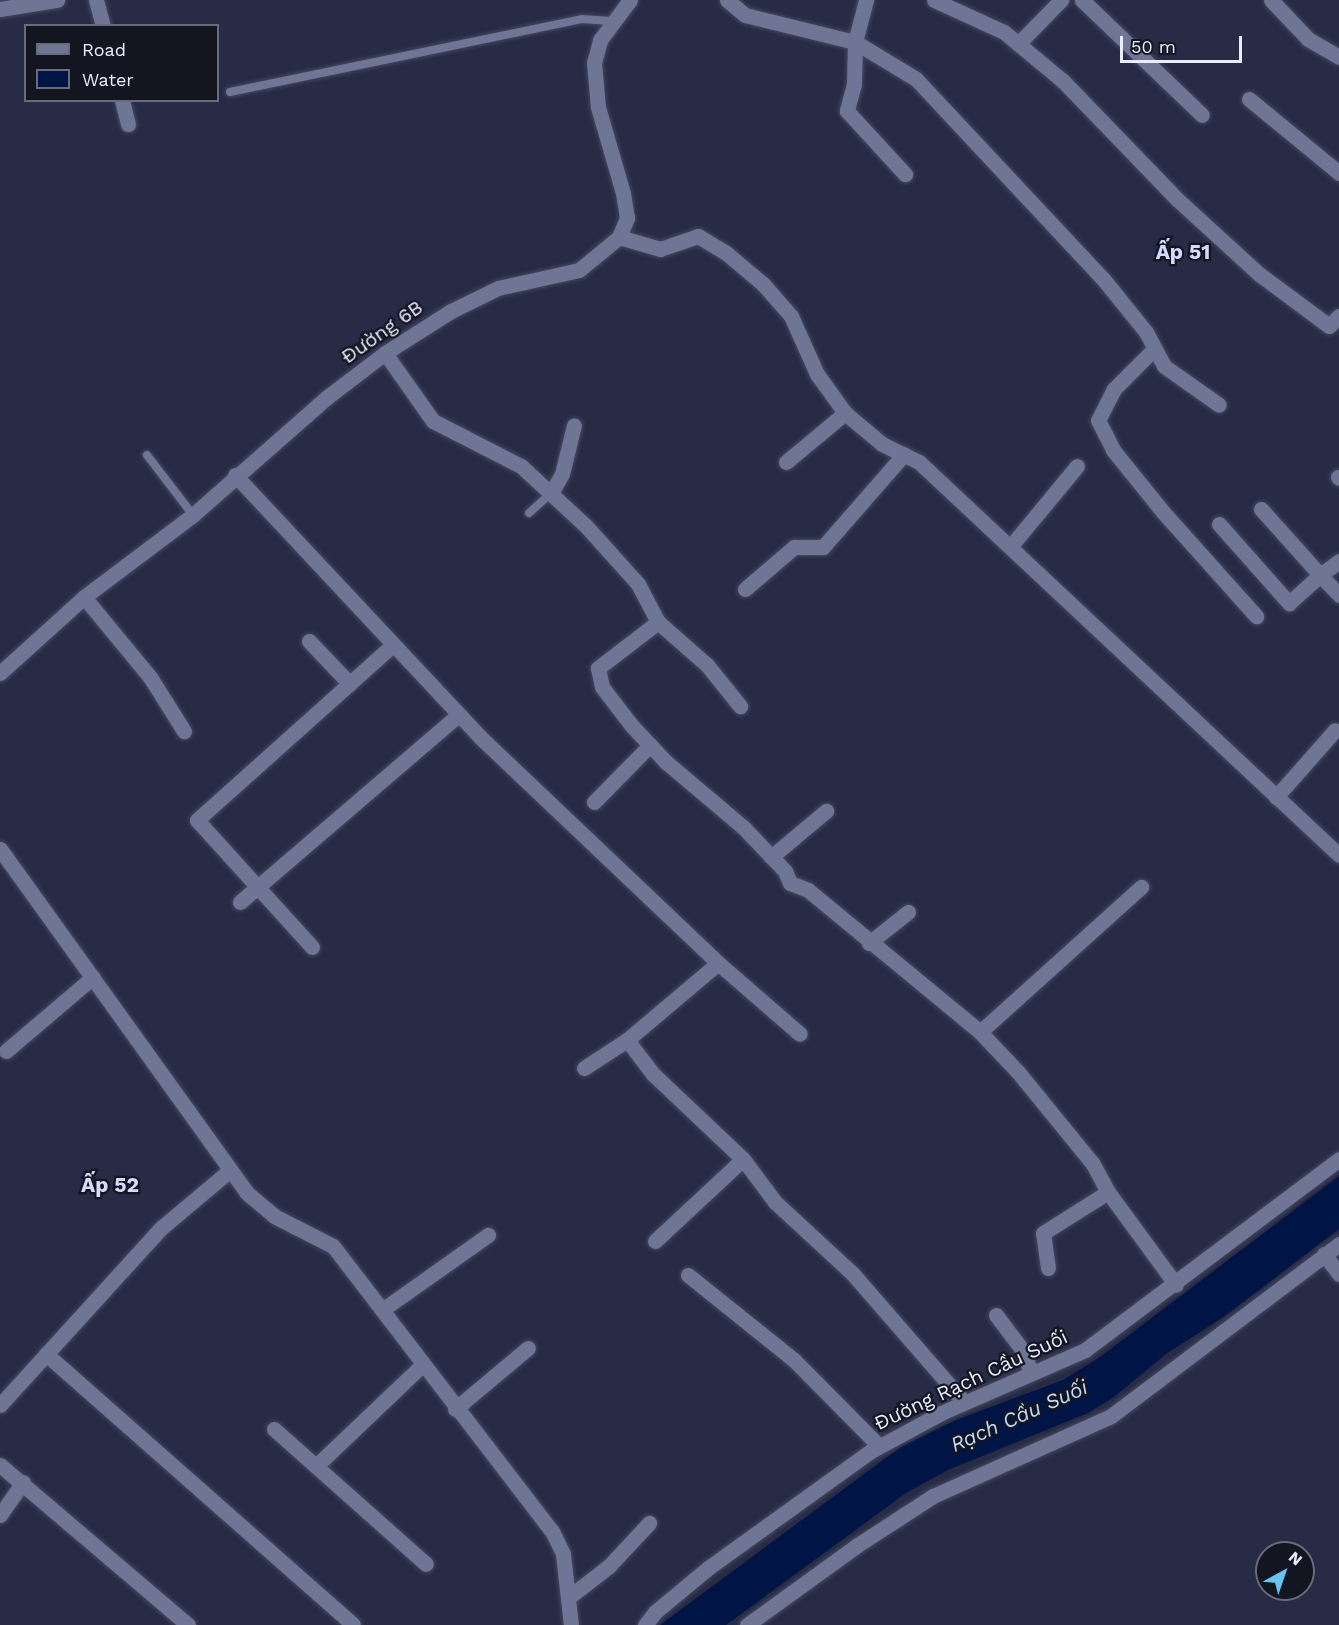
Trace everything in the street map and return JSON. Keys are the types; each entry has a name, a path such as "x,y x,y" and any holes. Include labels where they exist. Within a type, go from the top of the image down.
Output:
{"street":[{"path":"0,9 57,0"},
{"path":"96,0 102,24"},
{"path":"630,0 600,40 594,63 598,107 623,193 627,218 619,237 660,249 698,236 725,252 763,284 791,316 817,374 845,413 882,444 919,462 1339,855"},
{"path":"727,0 745,15 855,42 916,79 1104,280 1146,332 1164,366 1220,405"},
{"path":"866,0 855,42 854,84 847,111 905,174"},
{"path":"934,0 967,7 1004,32 1062,81 1171,193 1258,274 1329,326 1339,316"},
{"path":"1018,44 1061,0"},
{"path":"1082,0 1202,115"},
{"path":"1271,0 1308,39 1339,57"},
{"path":"1249,99 1339,173"},
{"path":"122,102 128,124"},
{"name":"Đường 6B","path":"2,666 84,597 193,515 235,475 385,353 451,310 498,288 579,270 619,237"},
{"path":"1154,349 1114,389 1098,420 1113,450 1163,512 1256,616"},
{"path":"385,353 433,421 521,466 551,493 632,577 658,622 707,665 740,706"},
{"path":"786,462 845,413"},
{"path":"551,493 562,474 574,425"},
{"path":"745,589 794,547 824,547 904,454"},
{"path":"1010,547 1077,466"},
{"path":"235,475 458,715 718,963 800,1034"},
{"path":"1261,509 1339,595"},
{"path":"1219,524 1288,603 1339,561"},
{"path":"84,597 150,677 184,731"},
{"path":"658,622 598,668 602,687 650,745 771,857 790,883 808,890 869,943 980,1032 1018,1072 1093,1164 1108,1192 1176,1285 1339,1159"},
{"path":"309,641 350,684"},
{"path":"312,947 197,820 393,645"},
{"path":"240,902 257,885 458,715"},
{"path":"1276,797 1335,730"},
{"path":"594,802 650,745"},
{"path":"771,857 826,811"},
{"path":"0,849 230,1170 258,1204 333,1246 455,1409 552,1531 563,1554 571,1625"},
{"path":"980,1032 1141,887"},
{"path":"869,943 908,912"},
{"path":"584,1068 627,1040 718,963"},
{"path":"6,1051 93,977"},
{"path":"627,1040 653,1074 743,1159 775,1202 852,1274 964,1402"},
{"path":"655,1241 743,1159"},
{"path":"0,1405 160,1229 230,1170"},
{"path":"1048,1268 1043,1233 1108,1192"},
{"path":"382,1310 488,1235"},
{"path":"747,1625 856,1546 933,1496 1111,1416 1339,1244"},
{"path":"1324,1254 1339,1274"},
{"path":"688,1275 794,1360 879,1446"},
{"name":"Đường Rạch Cầu Suối","path":"645,1625 708,1568 879,1446 964,1402 1085,1350 1122,1319 1176,1285"},
{"path":"996,1316 1024,1352 1031,1373"},
{"path":"455,1409 528,1348"},
{"path":"46,1354 353,1625"},
{"path":"316,1466 422,1365"},
{"path":"274,1429 426,1564"},
{"path":"0,1465 23,1482 188,1625"},
{"path":"0,1515 23,1482"},
{"path":"569,1597 609,1566 649,1523"}],"lane":[{"path":"230,92 582,19 616,21"},
{"path":"147,455 193,515"},
{"path":"529,513 551,493"}],"water":[{"name":"Rạch Cầu Suối","path":"1339,1176 1339,1229 1225,1316 1166,1354 1114,1397 1088,1413 948,1470 906,1493 726,1625 660,1625 902,1446 956,1420 1063,1380 1100,1357"}],"district":[{"name":"Ấp 51","path":"1183,252"},
{"name":"Ấp 52","path":"110,1185"}]}
